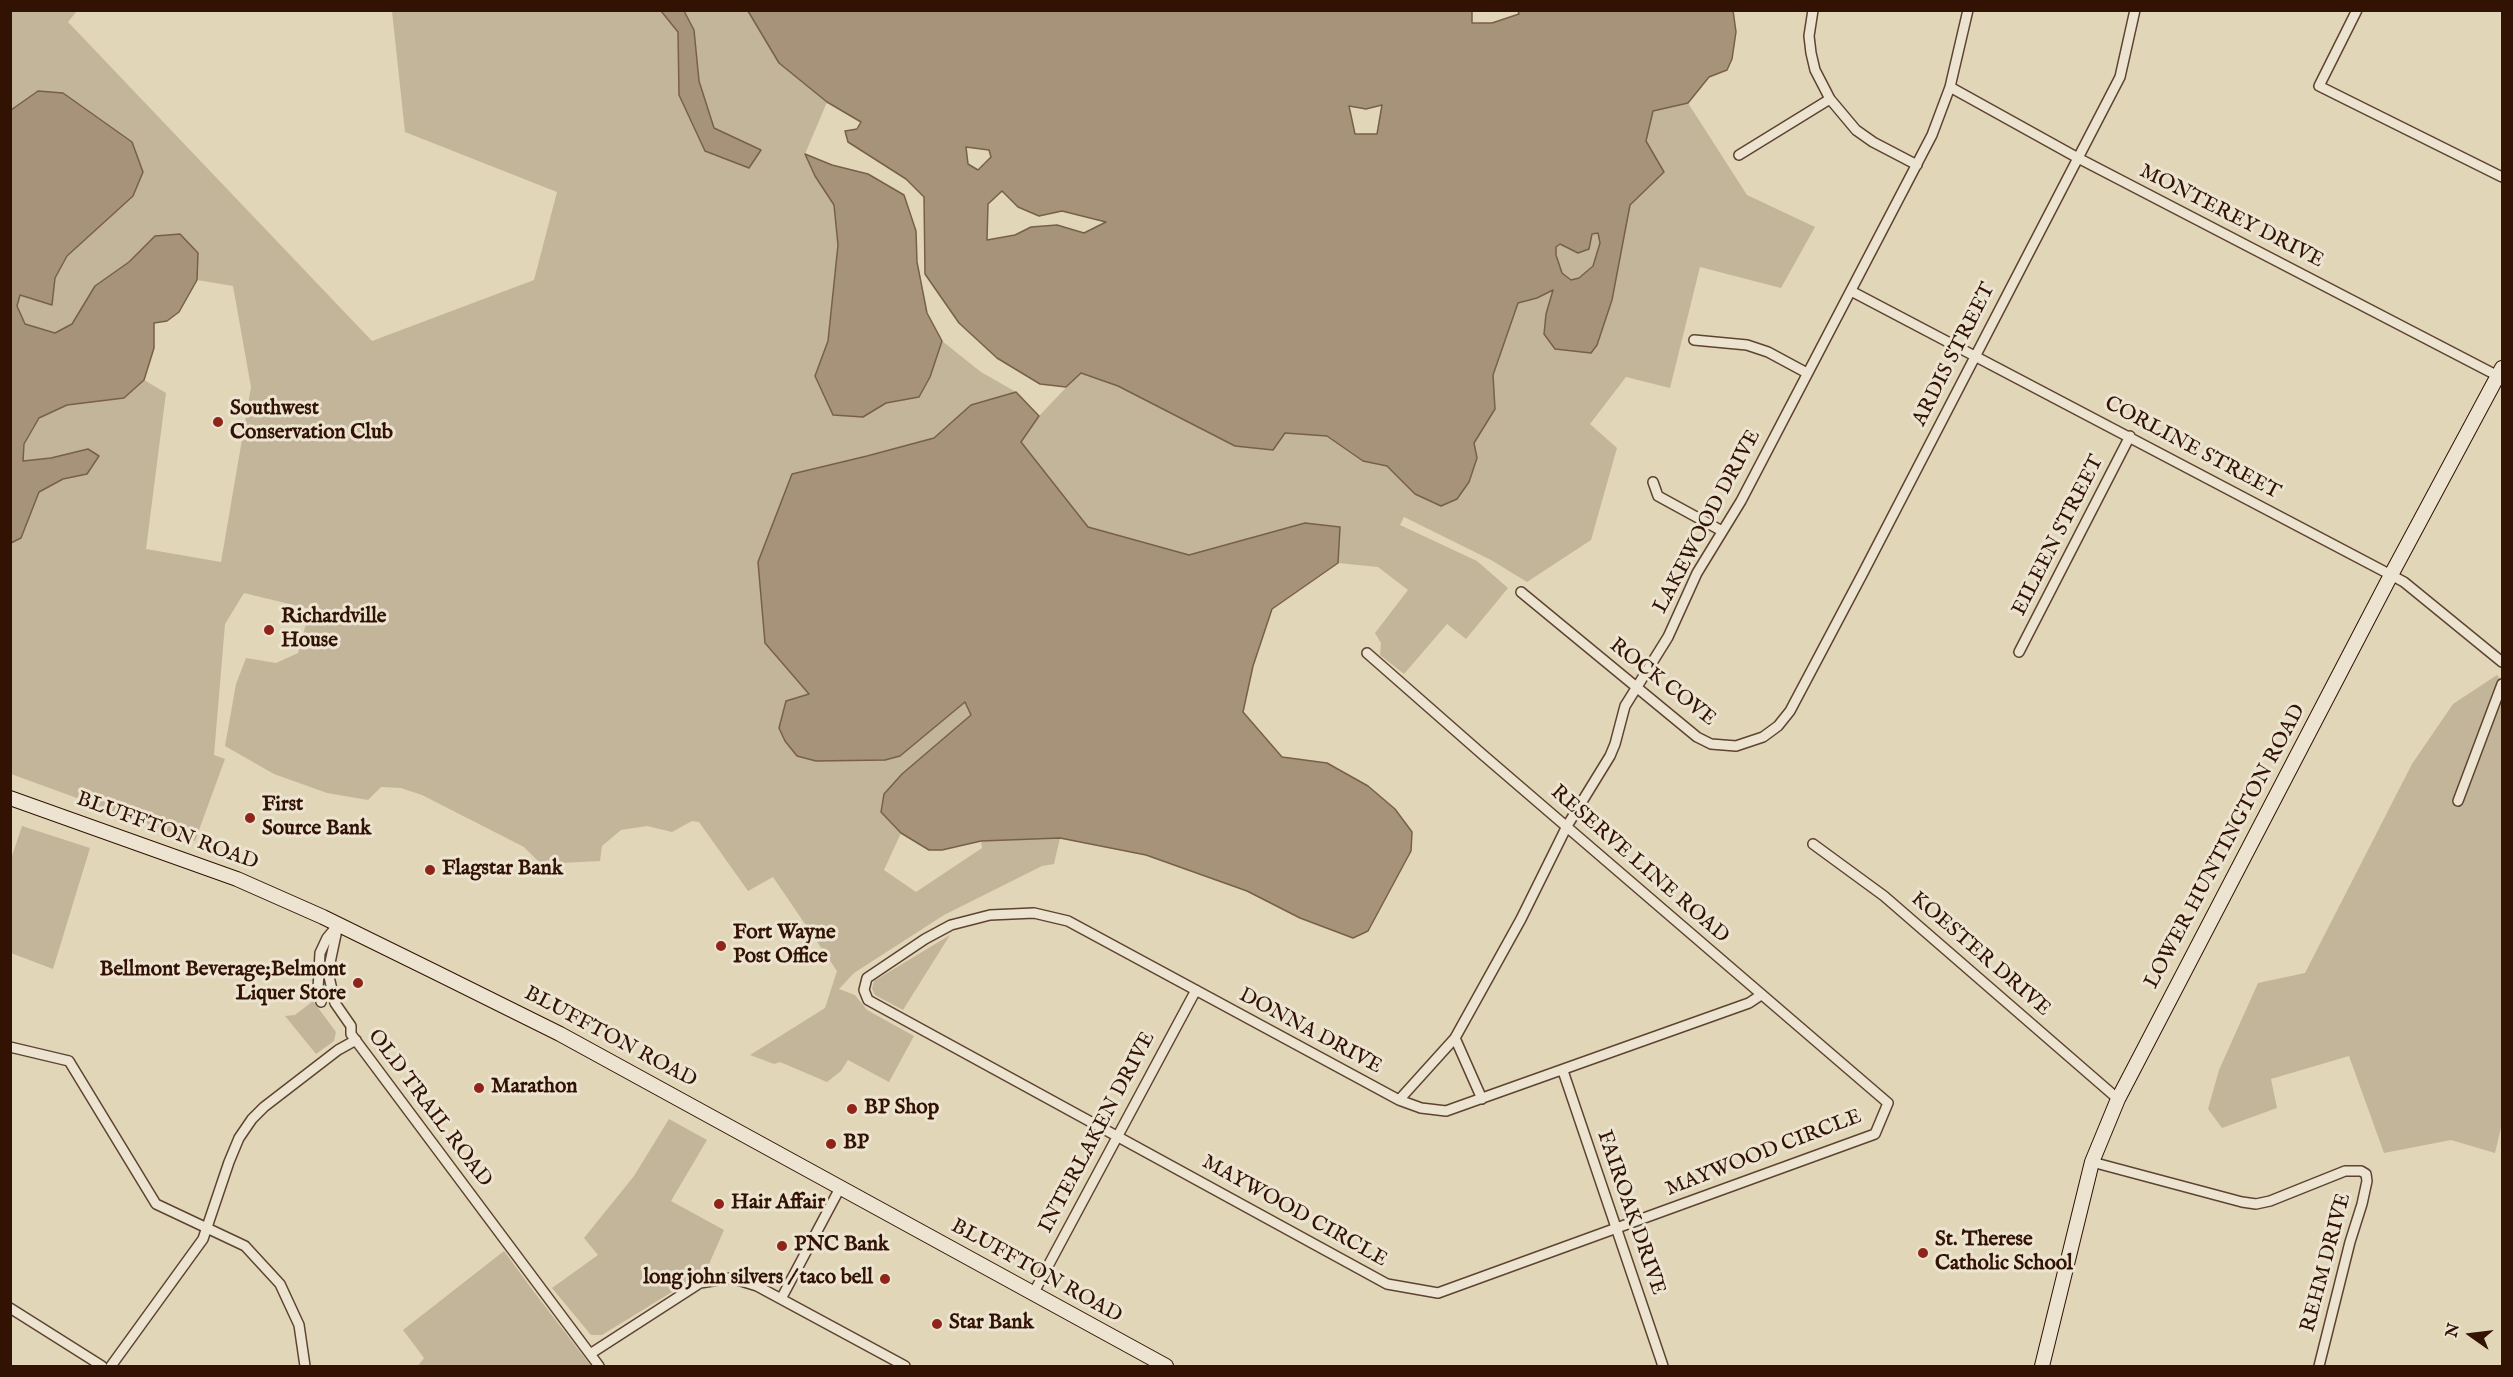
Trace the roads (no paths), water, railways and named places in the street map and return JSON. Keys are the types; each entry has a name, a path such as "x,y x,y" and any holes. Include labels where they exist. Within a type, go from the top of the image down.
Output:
{"main road":[{"name":"LOWER HUNTINGTON ROAD","path":"2042,1366 2092,1162 2118,1099 2391,574 2500,372"},
{"name":"BLUFFTON ROAD","path":"10,798 237,879 338,924 545,1026 1166,1366"}],"street":[{"path":"1813,10 1809,36 1811,53 1815,70 1830,99 1856,130 1873,142 1917,165"},
{"name":"LAKEWOOD DRIVE","path":"1399,1100 1455,1038 1521,919 1567,826 1610,756 1620,718 1668,637 1697,573 1741,501 1917,165 1942,112 1968,10"},
{"name":"ARDIS STREET","path":"1790,711 2120,77 2136,10"},
{"path":"2357,10 2319,86 2502,177"},
{"name":"MONTEREY DRIVE","path":"1950,87 2078,158 2500,372"},
{"path":"1739,155 1830,99"},
{"name":"CORLINE STREET","path":"1851,291 2391,574 2404,582 2502,662"},
{"path":"1694,340 1747,345 1768,352 1808,373"},
{"name":"EILEEN STREET","path":"2019,652 2130,436"},
{"path":"1653,482 1659,496 1722,531"},
{"name":"ROCK COVE","path":"1521,592 1697,738 1724,746 1750,743 1778,726 1790,711"},
{"name":"RESERVE LINE ROAD","path":"1367,653 1761,995 1888,1102"},
{"path":"2458,801 2502,684"},
{"name":"KOESTER DRIVE","path":"1813,844 1884,896 2118,1099"},
{"name":"DONNA DRIVE","path":"864,990 867,978 925,939 951,925 990,915 1014,912 1034,913 1068,921 1399,1100 1421,1108 1446,1112 1749,1003 1761,995"},
{"path":"321,1002 318,989 320,953 327,938 338,924"},
{"name":"OLD TRAIL ROAD","path":"338,924 327,972 335,1003 351,1026 354,1037 599,1366"},
{"name":"MAYWOOD CIRCLE","path":"864,990 868,1000 1387,1284 1438,1293 1875,1134 1888,1102"},
{"name":"INTERLAKEN DRIVE","path":"1033,1294 1196,990"},
{"path":"111,1366 203,1239 228,1162 239,1138 252,1119 264,1107 354,1037"},
{"path":"1455,1038 1482,1099"},
{"path":"10,1047 69,1061 156,1204 245,1246 280,1284 299,1325 305,1366"},
{"name":"FAIROAK DRIVE","path":"1563,1071 1663,1366"},
{"name":"REHM DRIVE","path":"2092,1162 2242,1203 2256,1204 2270,1201 2346,1171 2361,1171 2366,1174 2367,1181 2319,1366"},
{"path":"781,1299 840,1188"},
{"path":"590,1354 700,1283 731,1278 757,1286 905,1366"},
{"path":"10,1308 102,1366"}],"place":[{"name":"Southwest Conservation Club","path":"218,422"},
{"name":"Richardville House","path":"269,630"},
{"name":"First Source Bank","path":"250,818"},
{"name":"Flagstar Bank","path":"430,870"},
{"name":"Fort Wayne Post Office","path":"721,946"},
{"name":"Bellmont Beverage;Belmont Liquer Store","path":"358,983"},
{"name":"Marathon","path":"479,1088"},
{"name":"BP Shop","path":"852,1109"},
{"name":"BP","path":"831,1144"},
{"name":"Hair Affair","path":"719,1204"},
{"name":"PNC Bank","path":"782,1246"},
{"name":"St. Therese Catholic School","path":"1923,1253"},
{"name":"long john silvers / taco bell","path":"885,1279"},
{"name":"Star Bank","path":"937,1324"}]}
